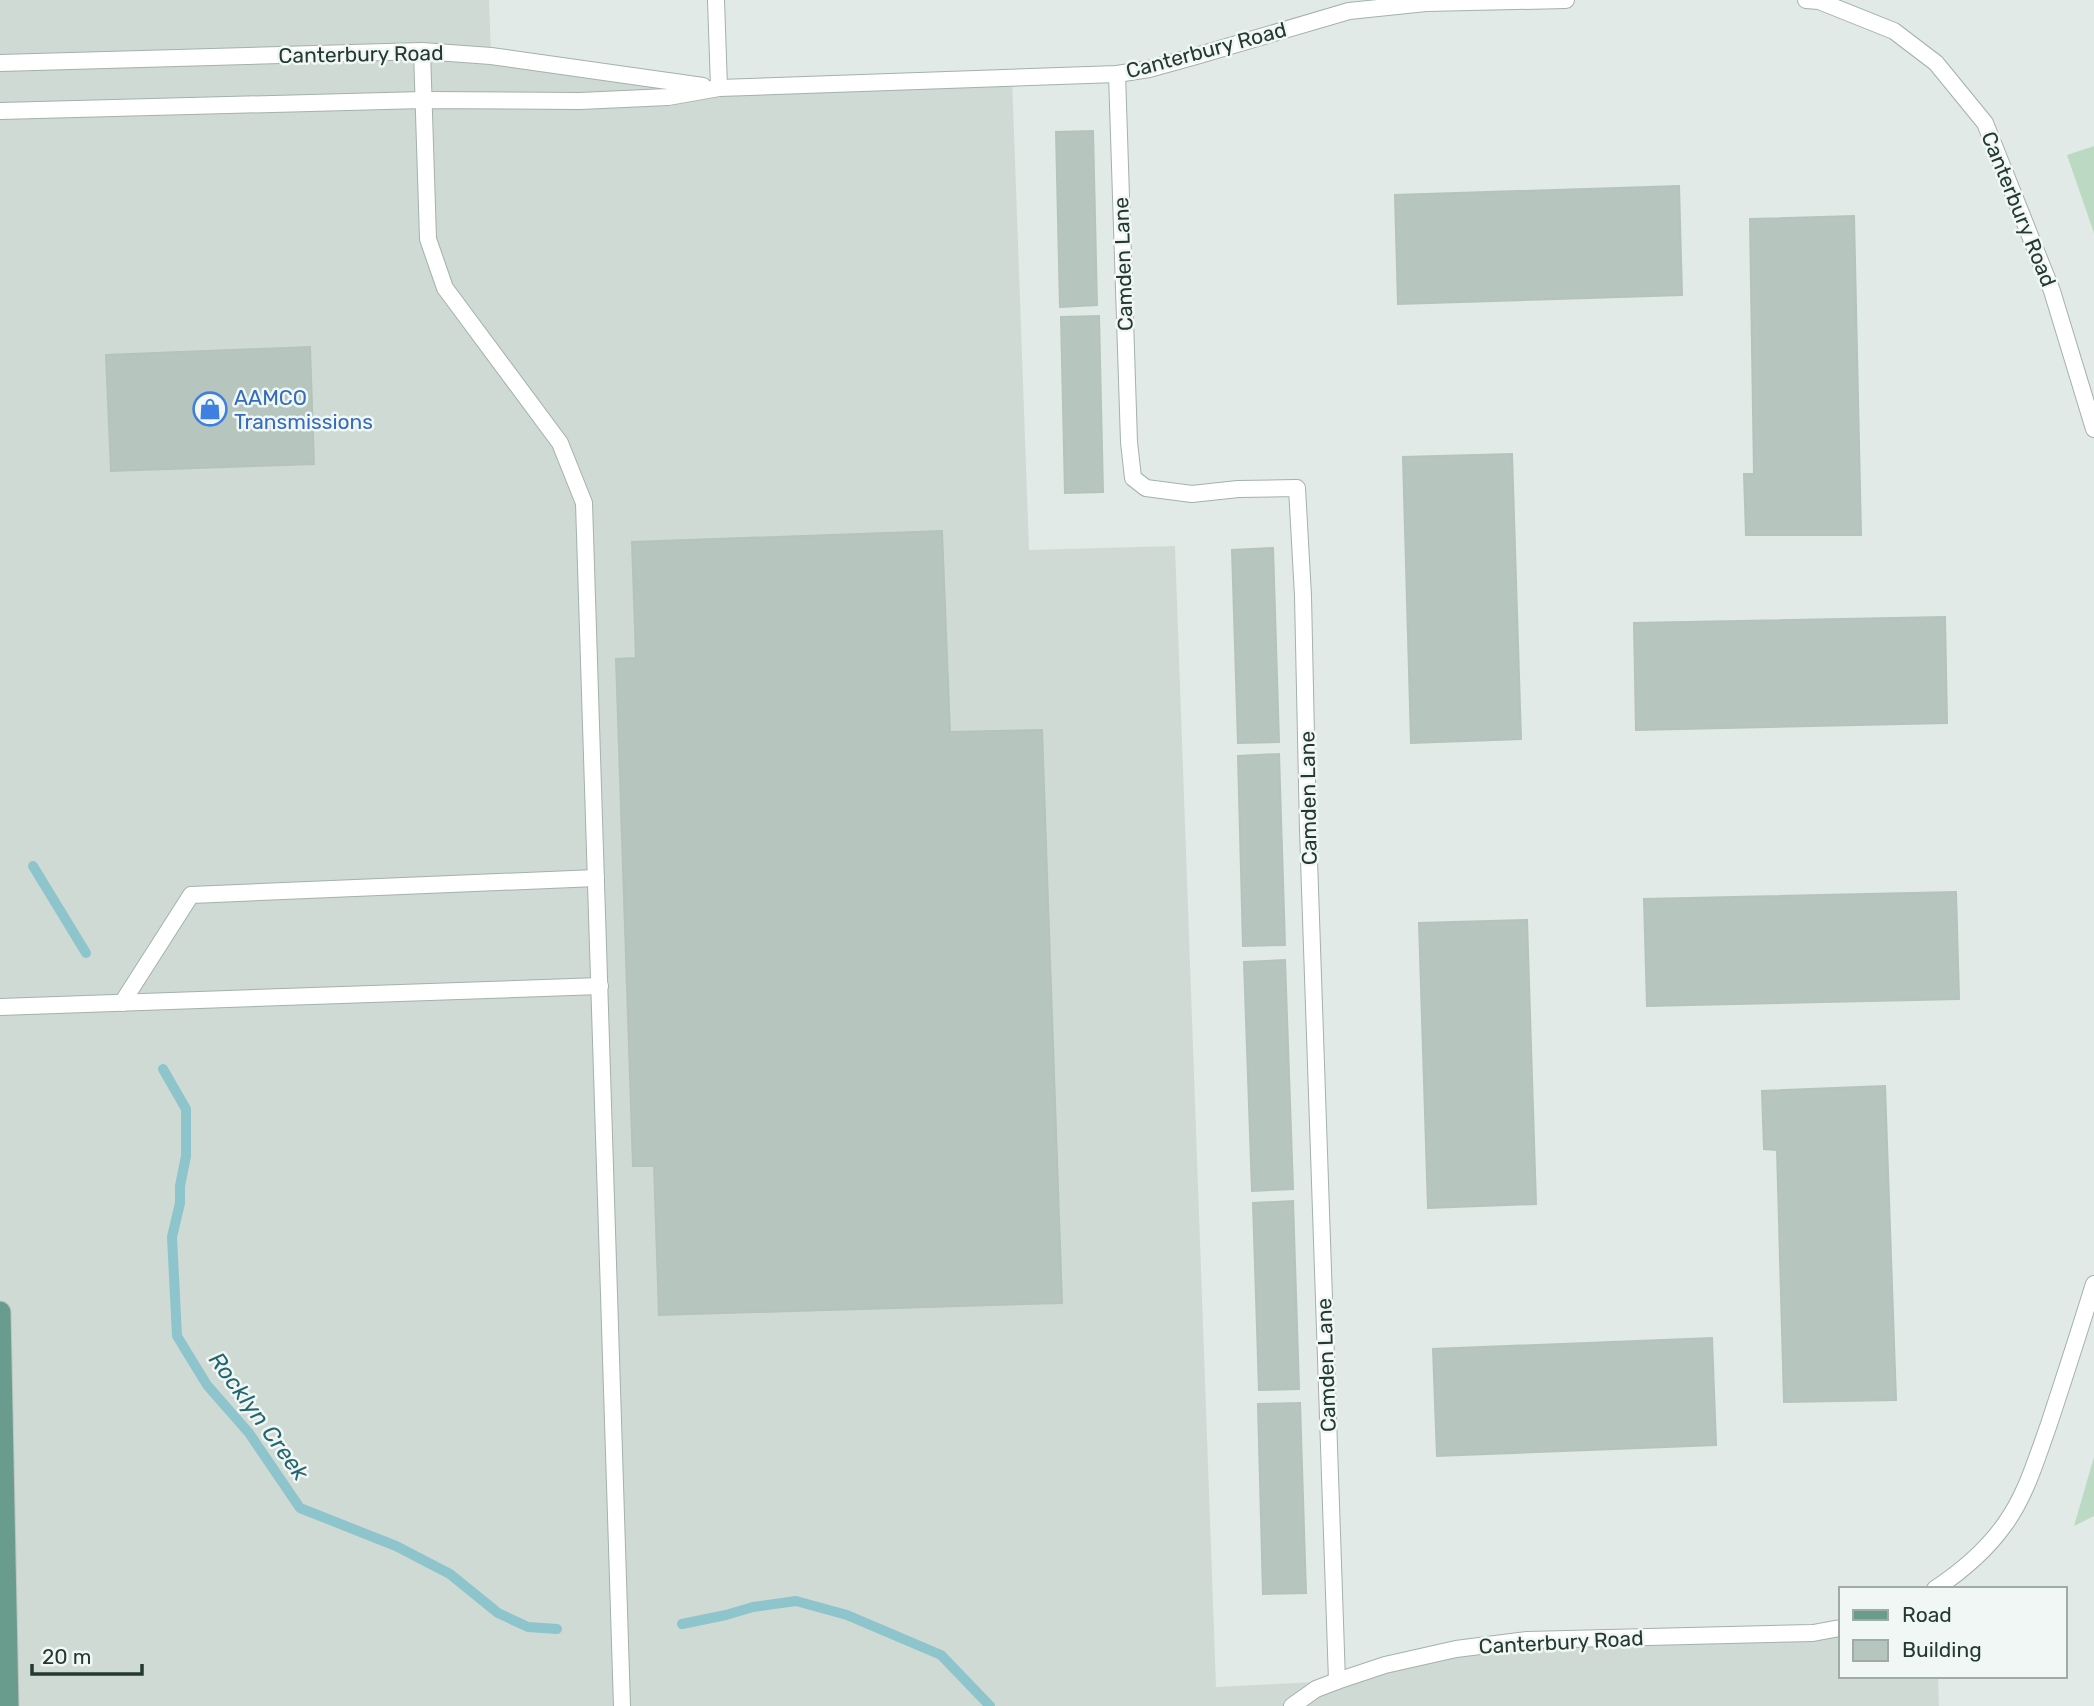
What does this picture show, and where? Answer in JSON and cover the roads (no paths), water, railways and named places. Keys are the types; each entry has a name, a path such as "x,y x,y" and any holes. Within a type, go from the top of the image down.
{"main road":[{"path":"0,1312 8,1706"}],"lane":[{"path":"716,0 719,88"},
{"name":"Canterbury Road","path":"0,111 424,100 631,100 719,88 1117,74 1149,69 1349,10 1426,2 1566,0"},
{"name":"Canterbury Road","path":"1806,0 1819,1 1894,31 1937,63 1985,123 2052,291 2094,429"},
{"path":"422,51 428,239 445,288 560,443 584,503 622,1706"},
{"name":"Canterbury Road","path":"0,63 422,51 491,56 719,88"},
{"name":"Camden Lane","path":"1117,74 1129,442 1133,478 1146,488 1192,494 1238,489 1297,488 1303,596 1308,830 1337,1681"},
{"path":"122,1003 191,895 596,878"},
{"path":"0,1007 600,986"},
{"path":"1938,1587 1960,1572 1983,1550 2006,1523 2023,1494 2094,1284"},
{"name":"Canterbury Road","path":"1292,1706 1316,1689 1337,1681 1385,1665 1456,1649 1527,1640 1813,1633 1839,1628"}],"waterway":[{"name":"Rocklyn Creek","path":"33,866 86,953"},
{"name":"Rocklyn Creek","path":"163,1069 186,1109 186,1156 172,1237 177,1336 207,1385 249,1433 300,1508 396,1546 450,1574 498,1613 528,1627 557,1629"},
{"name":"Rocklyn Creek","path":"682,1624 753,1607 796,1601 847,1615 941,1655 990,1706"}],"place":[{"name":"AAMCO Transmissions","path":"210,409"}]}
